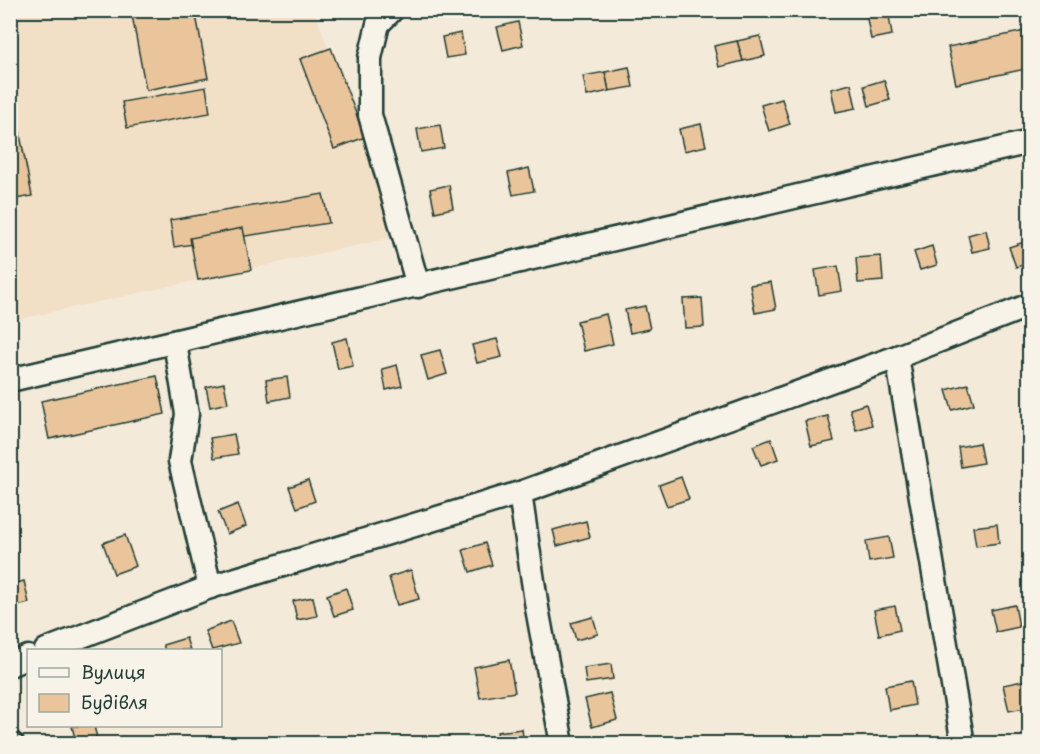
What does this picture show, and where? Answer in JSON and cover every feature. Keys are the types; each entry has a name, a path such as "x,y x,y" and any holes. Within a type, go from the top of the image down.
{"street":[{"path":"392,10 378,24 370,58 370,115 418,286"},
{"path":"10,380 1029,142"},
{"path":"51,649 210,587 520,493 897,357 1029,305"},
{"path":"175,343 187,414 180,460 210,587"},
{"path":"897,357 963,744"},
{"path":"520,493 537,608 562,744"},
{"path":"10,664 27,657"}],"shaded area":[{"path":"10,11 314,11 366,143 395,237 11,321"}],"building":[{"path":"131,10 195,10 208,78 146,90"},
{"path":"888,10 892,35 871,39 866,14"},
{"path":"1025,10 1030,10 1030,29"},
{"path":"518,22 523,45 503,50 497,27"},
{"path":"1030,30 1030,68 956,84 948,47"},
{"path":"461,33 465,55 446,58 442,37"},
{"path":"760,36 765,56 743,61 737,41"},
{"path":"737,41 743,61 719,67 714,46"},
{"path":"331,48 365,137 334,149 300,59"},
{"path":"629,67 633,87 609,91 605,72"},
{"path":"605,72 609,91 587,96 583,76"},
{"path":"884,80 890,100 869,106 864,86"},
{"path":"10,83 32,196 10,200"},
{"path":"851,84 856,108 836,112 831,89"},
{"path":"206,87 210,113 127,128 122,102"},
{"path":"782,99 790,124 769,131 761,105"},
{"path":"701,124 706,146 684,151 679,129"},
{"path":"440,125 444,148 421,152 417,129"},
{"path":"529,168 534,191 513,195 508,173"},
{"path":"449,185 453,208 435,212 430,189"},
{"path":"323,194 329,223 174,247 170,220"},
{"path":"243,228 251,270 198,280 190,238"},
{"path":"986,230 990,248 972,252 968,235"},
{"path":"1030,240 1030,263 1016,267 1009,247"},
{"path":"932,246 937,265 920,270 914,252"},
{"path":"881,256 883,281 858,283 856,258"},
{"path":"838,266 842,291 819,295 815,270"},
{"path":"771,282 776,309 755,313 750,285"},
{"path":"702,298 704,327 685,328 683,299"},
{"path":"645,306 650,329 630,333 625,310"},
{"path":"606,314 613,344 584,351 577,321"},
{"path":"347,338 353,366 338,369 332,342"},
{"path":"497,339 502,357 477,363 472,345"},
{"path":"440,350 447,374 428,380 421,355"},
{"path":"397,365 402,386 386,390 382,369"},
{"path":"157,376 165,414 49,439 41,401"},
{"path":"287,377 290,397 269,401 266,380"},
{"path":"224,383 228,403 210,407 206,387"},
{"path":"968,384 974,404 952,410 946,390"},
{"path":"866,404 872,425 856,430 850,409"},
{"path":"828,416 834,441 811,446 805,421"},
{"path":"234,434 238,454 214,458 210,438"},
{"path":"771,439 778,459 761,465 753,446"},
{"path":"979,443 983,463 961,467 958,447"},
{"path":"681,477 689,499 667,506 659,485"},
{"path":"308,480 315,501 297,508 289,487"},
{"path":"238,504 246,526 227,534 218,512"},
{"path":"586,521 590,537 557,546 553,530"},
{"path":"997,524 999,543 976,546 973,527"},
{"path":"125,535 136,566 114,574 103,543"},
{"path":"889,537 893,558 869,562 866,541"},
{"path":"485,543 492,565 470,572 463,550"},
{"path":"411,570 419,599 397,605 389,577"},
{"path":"24,581 29,603 10,608 10,585"},
{"path":"346,588 353,610 334,616 327,595"},
{"path":"313,597 317,616 297,620 293,601"},
{"path":"1015,605 1019,627 996,632 991,610"},
{"path":"895,606 900,630 879,635 874,610"},
{"path":"593,617 598,634 576,640 571,623"},
{"path":"231,621 239,643 212,649 205,631"},
{"path":"186,638 190,649 165,649 163,645"},
{"path":"509,660 515,692 480,698 474,667"},
{"path":"611,664 613,679 586,683 584,668"},
{"path":"1027,680 1030,707 1009,711 1003,685"},
{"path":"911,681 915,705 889,710 885,686"},
{"path":"610,693 617,720 592,727 585,699"},
{"path":"72,727 94,727 97,738 76,743"},
{"path":"522,729 524,744 499,744 497,732"}]}
